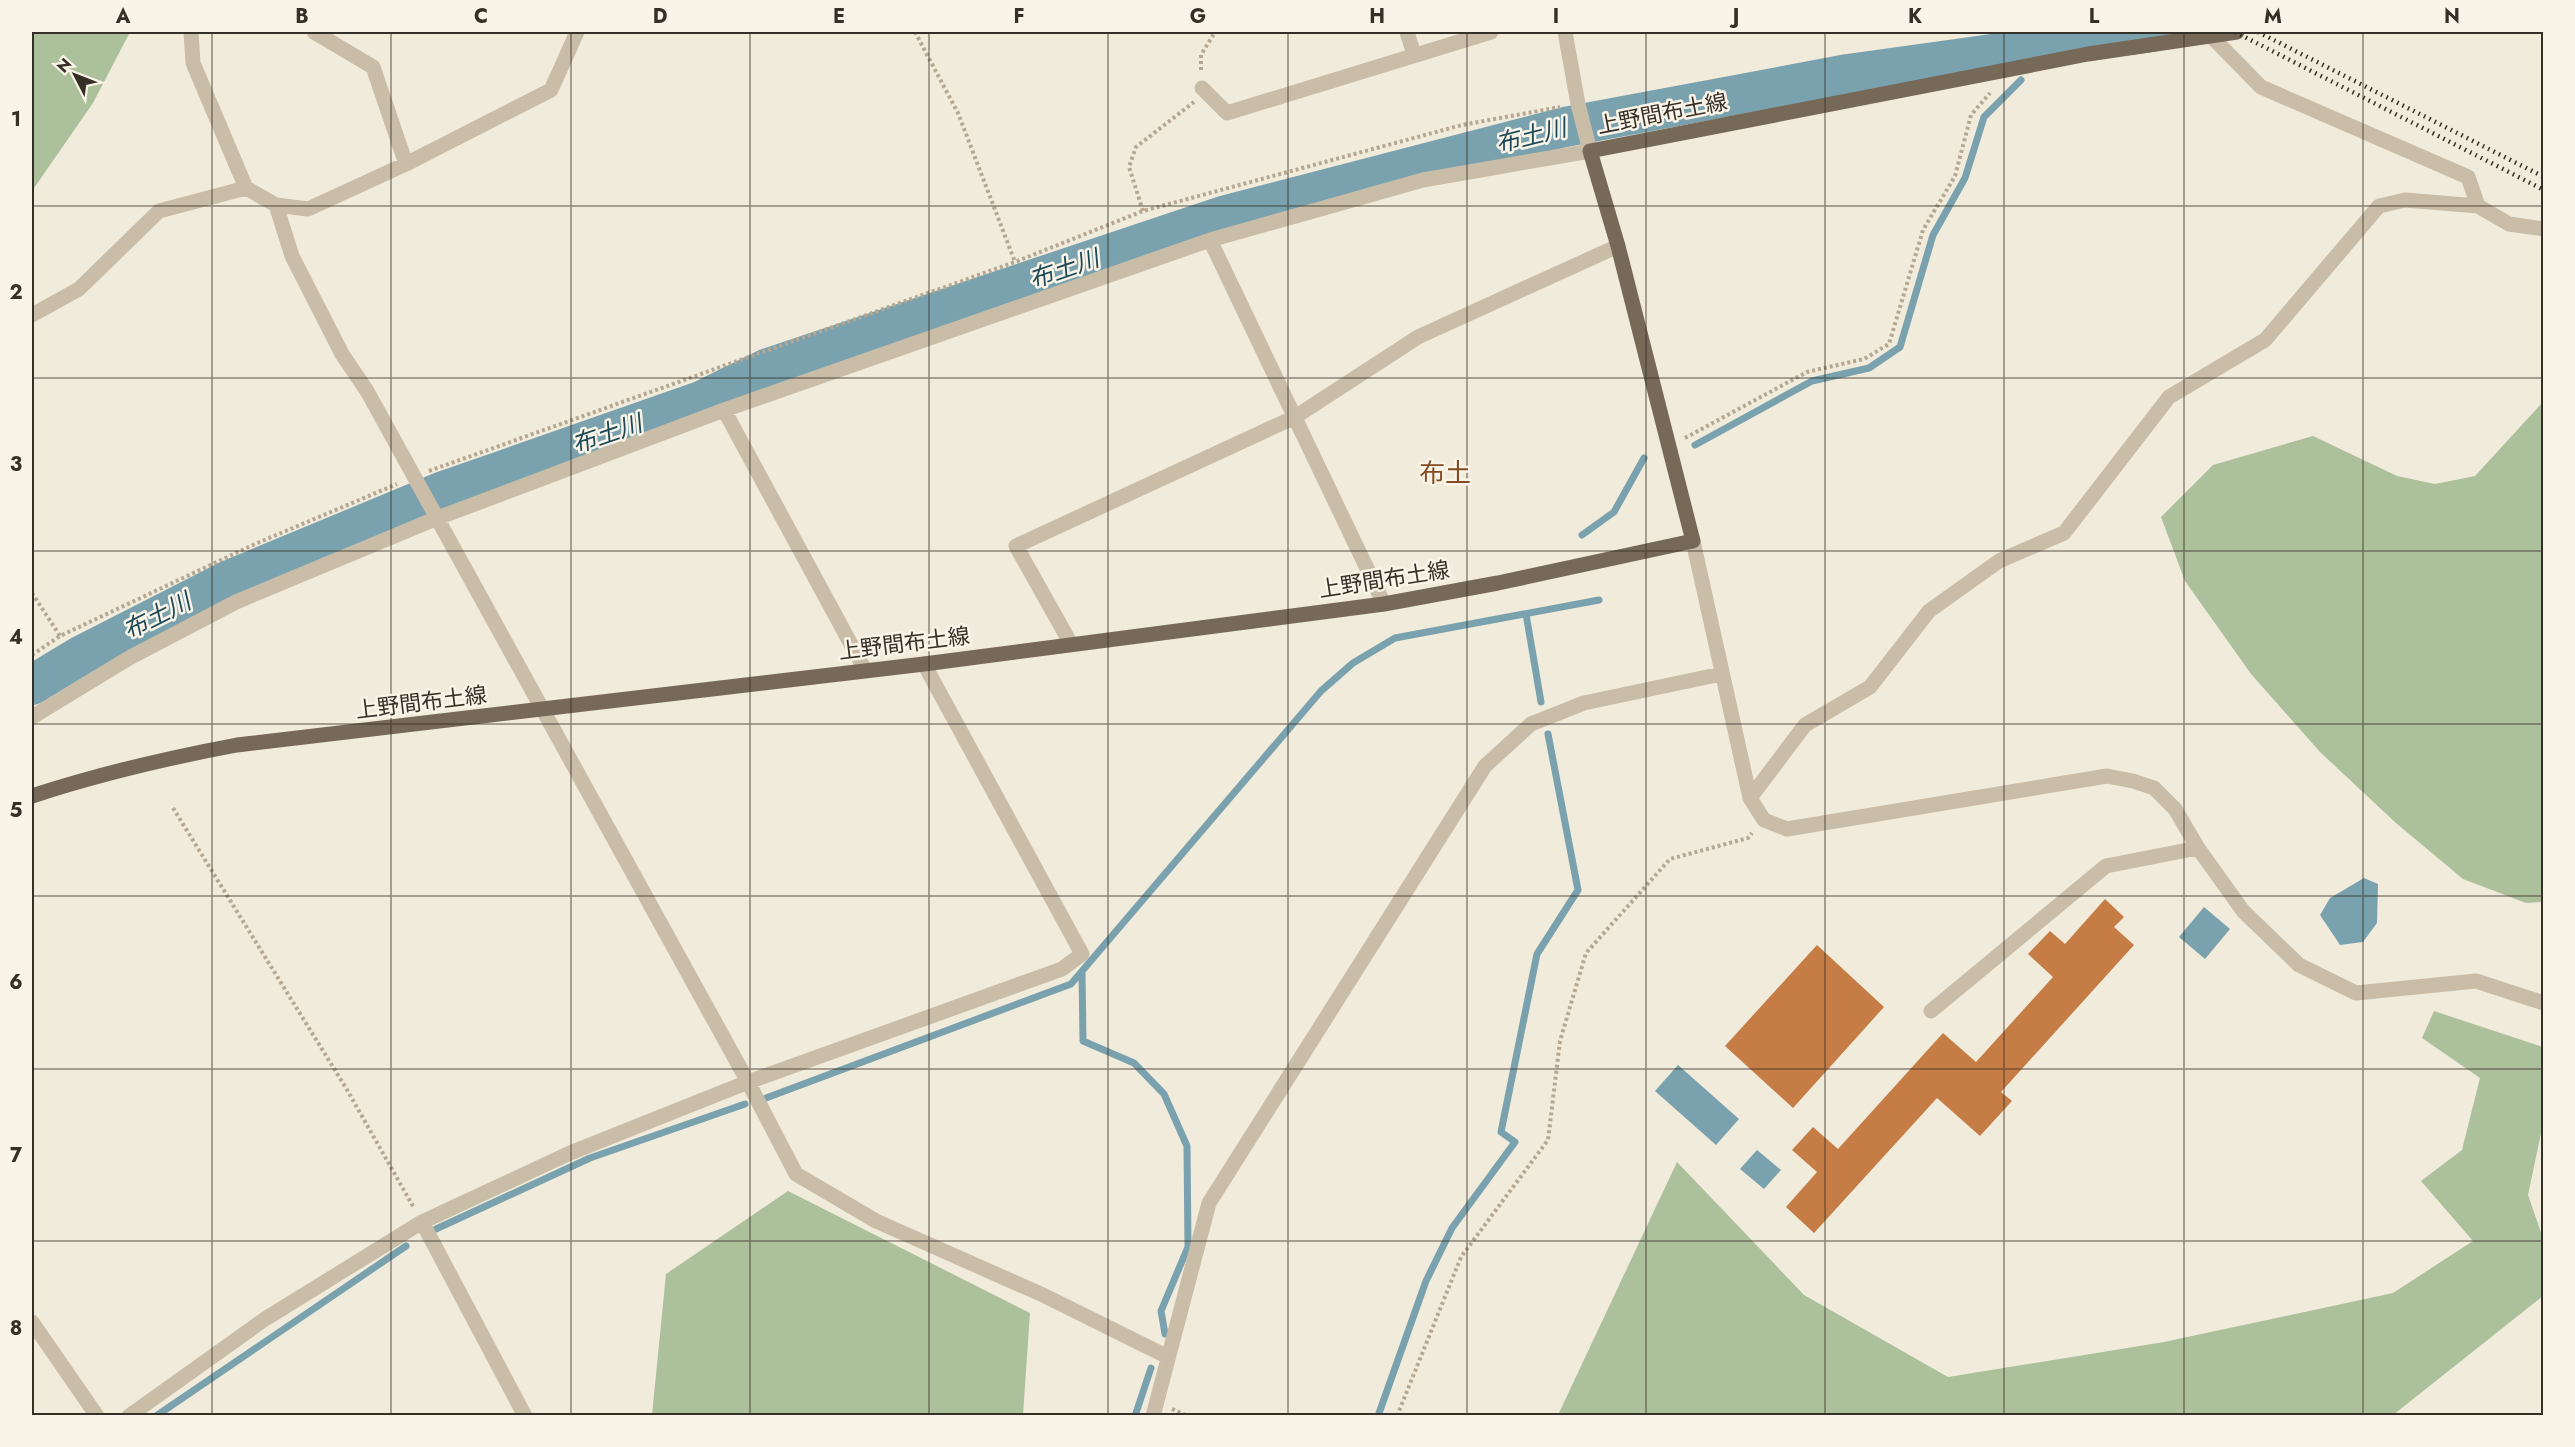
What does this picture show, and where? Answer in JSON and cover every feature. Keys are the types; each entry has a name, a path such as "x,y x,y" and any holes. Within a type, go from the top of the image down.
{"main road":[{"name":"上野間布土線","path":"32,796 81,780 159,760 237,745 924,664 1384,604 1498,583 1693,541 1618,246 1589,143 2088,54 2237,32"}],"street":[{"path":"191,32 193,63 246,188 276,205 308,209 406,164 551,90 575,32"},
{"path":"314,32 373,67 406,164"},
{"path":"1407,32 1414,55"},
{"path":"1202,88 1227,112 1491,32"},
{"path":"32,717 129,658 236,602 435,519 724,410 1210,240 1423,180 1589,143 1578,104 1565,32"},
{"path":"2211,36 2261,87 2468,177 2478,206"},
{"path":"32,315 79,289 159,211 246,188"},
{"path":"1750,798 1805,725 1870,687 1929,611 1999,561 2064,533 2169,397 2265,340 2379,206 2405,200 2478,206 2509,224 2544,229"},
{"path":"276,205 292,256 342,354 367,392 435,519 748,1082 796,1174 876,1221 1043,1295 1167,1357"},
{"path":"1210,240 1384,604"},
{"path":"1071,644 1016,546 1295,417 1418,337 1618,246"},
{"path":"724,410 865,670"},
{"path":"1693,541 1750,798 1764,820 1787,829 2107,776 2154,788 2175,809 2198,848 2243,911 2299,965 2356,993 2476,981 2544,1003"},
{"path":"129,1416 265,1319 422,1222 570,1152 748,1082 1062,969 1082,954 924,664"},
{"path":"1153,1416 1209,1203 1485,766 1531,724 1584,703 1721,674"},
{"path":"1931,1011 2106,866 2198,848"},
{"path":"422,1222 525,1416"},
{"path":"32,1322 97,1416"}],"path":[{"path":"915,32 958,113 1015,262"},
{"path":"1143,210 1129,167 1136,147 1194,102 1202,88 1201,55 1215,32"},
{"path":"1668,442 1686,438 1807,372 1864,359 1889,344 1923,230 1955,176 1971,115 2009,69"},
{"path":"32,655 60,636 255,544 413,477 1015,262 1143,210 1462,125 1578,104"},
{"path":"32,592 60,636"},
{"path":"173,808 346,1088 422,1222"},
{"path":"1397,1416 1461,1257 1548,1140 1560,1041 1586,953 1670,859 1749,838 1764,820"}],"green space":[{"path":"32,32 130,32 93,103 32,191"},
{"path":"2543,402 2544,902 2526,903 2463,879 2396,823 2320,752 2251,674 2185,581 2161,517 2213,465 2313,436 2397,476 2435,484 2475,476"},
{"path":"2434,1011 2543,1047 2543,1124 2528,1195 2543,1238 2543,1296 2393,1415 1558,1415 1677,1162 1804,1295 1948,1377 2164,1342 2393,1293 2473,1241 2421,1181 2462,1150 2480,1078 2422,1038"},
{"path":"788,1191 1030,1313 1023,1415 652,1415 666,1274"}],"water":[{"path":"2364,878 2378,884 2377,923 2363,942 2340,945 2320,915 2330,898"},
{"path":"2204,907 2230,929 2205,959 2179,937"},
{"path":"1678,1065 1739,1119 1716,1145 1655,1091"},
{"path":"1757,1150 1781,1170 1764,1189 1740,1169"}],"building":[{"path":"2105,899 2124,917 2114,927 2134,945 2001,1092 2012,1101 1980,1136 1937,1098 1814,1233 1786,1207 1817,1172 1792,1150 1813,1127 1838,1149 1943,1033 1976,1062 2053,977 2028,954 2050,931 2065,944"},
{"path":"1817,945 1884,1007 1793,1108 1725,1046"}],"waterway":[{"name":"布土川","path":"32,685 80,656 227,581 441,492 701,401 768,368 1226,215 1565,127 1848,74 2151,32"},
{"path":"1695,445 1812,381 1869,368 1900,347 1933,235 1965,178 1984,117 2021,80"},
{"path":"1582,535 1614,512 1644,458"},
{"path":"766,1098 1071,984 1321,691 1353,663 1395,638 1599,600"},
{"path":"1526,614 1541,702"},
{"path":"1378,1416 1426,1281 1452,1228 1515,1142 1501,1132 1537,954 1578,890 1548,734"},
{"path":"1082,972 1083,1041 1134,1063 1164,1094 1187,1146 1188,1247 1161,1311 1165,1334"},
{"path":"436,1229 590,1158 745,1104"},
{"path":"156,1416 406,1246"},
{"path":"1135,1416 1151,1368"}],"railway":[{"path":"2235,32 2544,190"},
{"path":"2258,32 2544,177"}],"district":[{"name":"布土","path":"1445,473"}]}
